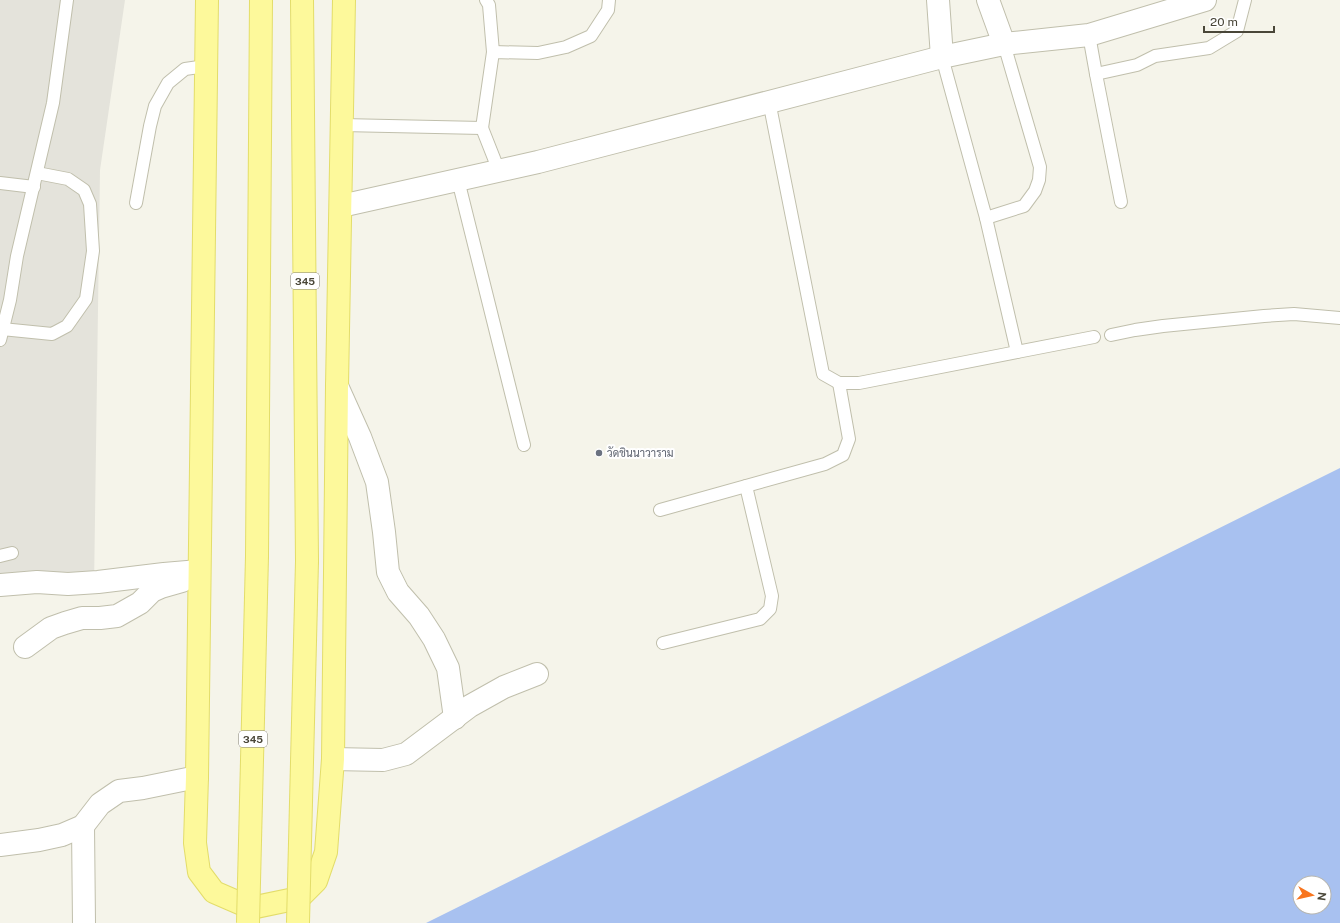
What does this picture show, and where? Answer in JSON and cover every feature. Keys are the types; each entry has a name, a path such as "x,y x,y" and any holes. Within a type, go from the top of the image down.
{"main road":[{"path":"207,0 195,843 199,872 214,892 251,908 298,898 316,881 326,852 333,759 336,386 341,206 344,0"},
{"name":"345","path":"248,923 257,556 261,0"},
{"name":"345","path":"298,923 307,561 302,0"}],"street":[{"path":"938,0 942,56"},
{"path":"988,0 1004,44"},
{"path":"341,206 499,171 942,56 1004,44 1088,35 1205,0"},
{"path":"336,386 360,437 377,482 388,572 398,592 419,616 434,639 448,668 455,718"},
{"path":"0,585 37,582 68,584 98,582 164,574 199,575"},
{"path":"25,647 51,628 82,618 117,616 140,604 152,592 161,587 199,575"},
{"path":"333,759 383,760 406,754 470,706 504,687 537,674"},
{"path":"0,845 39,840 62,835 83,826 100,804 119,791 143,788 197,777"},
{"path":"83,826 84,923"}],"lane":[{"path":"37,173 68,179 84,190 90,204 93,251 86,299 67,326 52,334 1,335 10,300 17,256 53,103 67,0"},
{"path":"486,0 489,5 493,52 482,128 499,171"},
{"path":"493,52 538,53 566,48 591,36 608,10 609,0"},
{"path":"1096,74 1137,65 1156,56 1209,48 1237,31 1245,0"},
{"path":"1088,35 1121,202"},
{"path":"986,218 1024,206 1036,191 1039,180 1040,167 1004,44"},
{"path":"942,56 986,218 1018,352"},
{"path":"136,203 155,106 168,83 185,69 206,66"},
{"path":"769,101 823,374 839,382 859,383 1094,337"},
{"path":"342,125 482,128"},
{"path":"458,180 524,445"},
{"path":"0,183 34,187"},
{"path":"1111,336 1135,330 1163,326 1264,316 1294,314 1340,318"},
{"path":"660,510 825,464 844,455 849,439 839,382"},
{"path":"663,644 760,619 770,609 772,596 746,486"},
{"path":"0,556 12,553"}],"shaded area":[{"path":"0,0 125,0 100,170 94,588 0,587"}],"water":[{"path":"1340,468 1340,923 426,923"}],"place":[{"name":"วัดชินนาวาราม","path":"599,453"}]}
